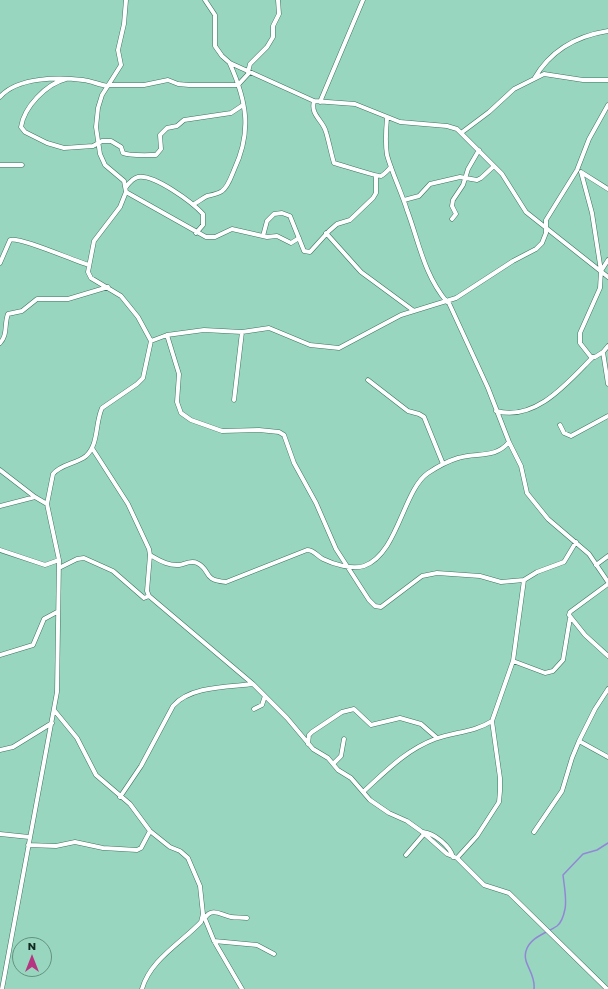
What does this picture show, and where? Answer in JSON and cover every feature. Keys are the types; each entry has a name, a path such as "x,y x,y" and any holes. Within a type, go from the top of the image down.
{"street":[{"path":"126,0 124,24 118,50 121,65 102,95 98,108 96,127 104,165 124,182 126,189 196,233 206,237 215,237 232,229 263,236 281,237 291,243 299,238"},
{"path":"205,0 215,15 215,46 222,56 230,63 314,101 355,104 387,118 406,123 447,126 457,129 502,174 526,212 608,277"},
{"path":"238,85 248,72 250,64 267,47 273,37 273,26 279,14 278,0"},
{"path":"320,102 363,0"},
{"path":"534,80 542,65 557,50 594,33 608,31"},
{"path":"194,204 206,197 222,191 227,186 240,158 246,136 243,105 230,63"},
{"path":"461,133 489,112 514,89 544,74 549,73 583,80 608,80"},
{"path":"66,79 50,86 35,101 22,122 22,129 47,143 64,148 93,146 98,142 111,141 121,147 123,153 128,155 156,155 161,149 160,135 167,128 177,126 184,120 231,113 243,105"},
{"path":"0,97 10,88 22,83 66,79 85,80 108,85 144,85 168,80 178,84 189,85 238,85"},
{"path":"314,101 312,107 326,132 334,163 357,168 376,176 381,176 391,167"},
{"path":"151,341 166,335 204,330 242,332 270,328 310,345 339,348 402,315 448,302 468,292 513,261 538,247 545,238 546,220 579,171 589,139 608,105"},
{"path":"387,118 387,153 414,227 418,248 424,258 429,277 436,290 448,302 488,388 496,412 521,466 527,493 548,519 576,542 596,565 608,583 570,612 565,652 562,660 553,672 545,673 513,661"},
{"path":"452,219 456,214 452,206 453,200 466,178 468,169 479,150"},
{"path":"0,165 22,165"},
{"path":"404,200 419,196 430,184 446,182 456,178 477,180 494,166"},
{"path":"579,171 608,189"},
{"path":"579,171 592,213 601,271 600,288 587,316 580,339 582,347 593,358"},
{"path":"263,236 267,220 274,214 282,213 290,216 304,251 307,253 310,252 326,233 337,224 350,220 372,198 376,193 376,176"},
{"path":"1,989 54,710 58,670 57,612 59,560 47,504 54,472 80,460 92,448 102,408 138,384 143,378 151,341 138,317 120,296 108,287 91,278 88,272 94,242 120,207 126,189 133,179 143,177 180,194 194,204 204,218 203,225 196,233"},
{"path":"326,233 361,272 414,311"},
{"path":"0,263 10,240 14,239 34,244 46,250 89,265"},
{"path":"601,271 608,260"},
{"path":"0,343 5,335 5,321 8,314 22,311 37,299 68,299 108,287"},
{"path":"234,400 242,332"},
{"path":"166,335 179,374 177,402 181,413 191,420 222,431 259,430 279,432 284,435 294,463 316,503 345,566 375,606 381,607 422,576 464,574 480,576 501,582 524,580 537,572 564,562 576,542"},
{"path":"496,412 512,414 537,407 570,380 593,358 603,352 608,346"},
{"path":"603,352 608,384"},
{"path":"368,380 408,411 424,417 443,464"},
{"path":"560,425 564,433 571,436 608,416"},
{"path":"150,555 160,562 172,565 192,562 197,563 214,581 232,581 307,550 314,552 321,558 345,566 354,568 363,566 379,554 398,526 419,481 443,464 458,458 499,451 509,442"},
{"path":"92,448 128,504 150,555 147,591 149,596 253,684 288,718 316,753 324,755 338,770 351,778 370,800 389,813 407,821 423,833 428,833 436,837 449,849 455,858 484,885 510,893 607,989"},
{"path":"0,470 35,497 47,504"},
{"path":"0,506 35,497"},
{"path":"0,550 45,565 59,560"},
{"path":"596,565 608,556"},
{"path":"59,568 77,559 84,558 113,571 144,598 149,596"},
{"path":"455,858 477,836 498,802 500,778 492,721 513,661 524,580"},
{"path":"0,655 33,645 44,619 57,612"},
{"path":"570,618 608,656"},
{"path":"120,797 141,766 173,706 178,700 201,691 253,684"},
{"path":"534,832 562,791 572,758 595,710 608,689"},
{"path":"254,709 262,705 265,696"},
{"path":"308,744 309,734 342,712 354,709 371,725 400,718 421,724 437,738"},
{"path":"54,710 77,738 96,775 130,804 150,831 170,848 180,851 188,858 200,886 204,916 214,941 242,989"},
{"path":"363,792 406,754 437,738 480,727 492,721"},
{"path":"0,750 13,747 52,723"},
{"path":"333,764 341,756 344,739"},
{"path":"580,741 608,757"},
{"path":"28,845 56,846 75,842 103,848 137,850 141,848 150,831"},
{"path":"406,856 423,833"},
{"path":"0,834 29,837"},
{"path":"142,989 148,975 157,963 201,922 204,916 216,912 231,917 247,918"},
{"path":"214,941 257,945 274,954"}],"waterway":[{"path":"534,989 533,978 525,956 526,951 531,942 557,926 561,921 566,905 563,875 583,854 597,850 608,843"}]}
